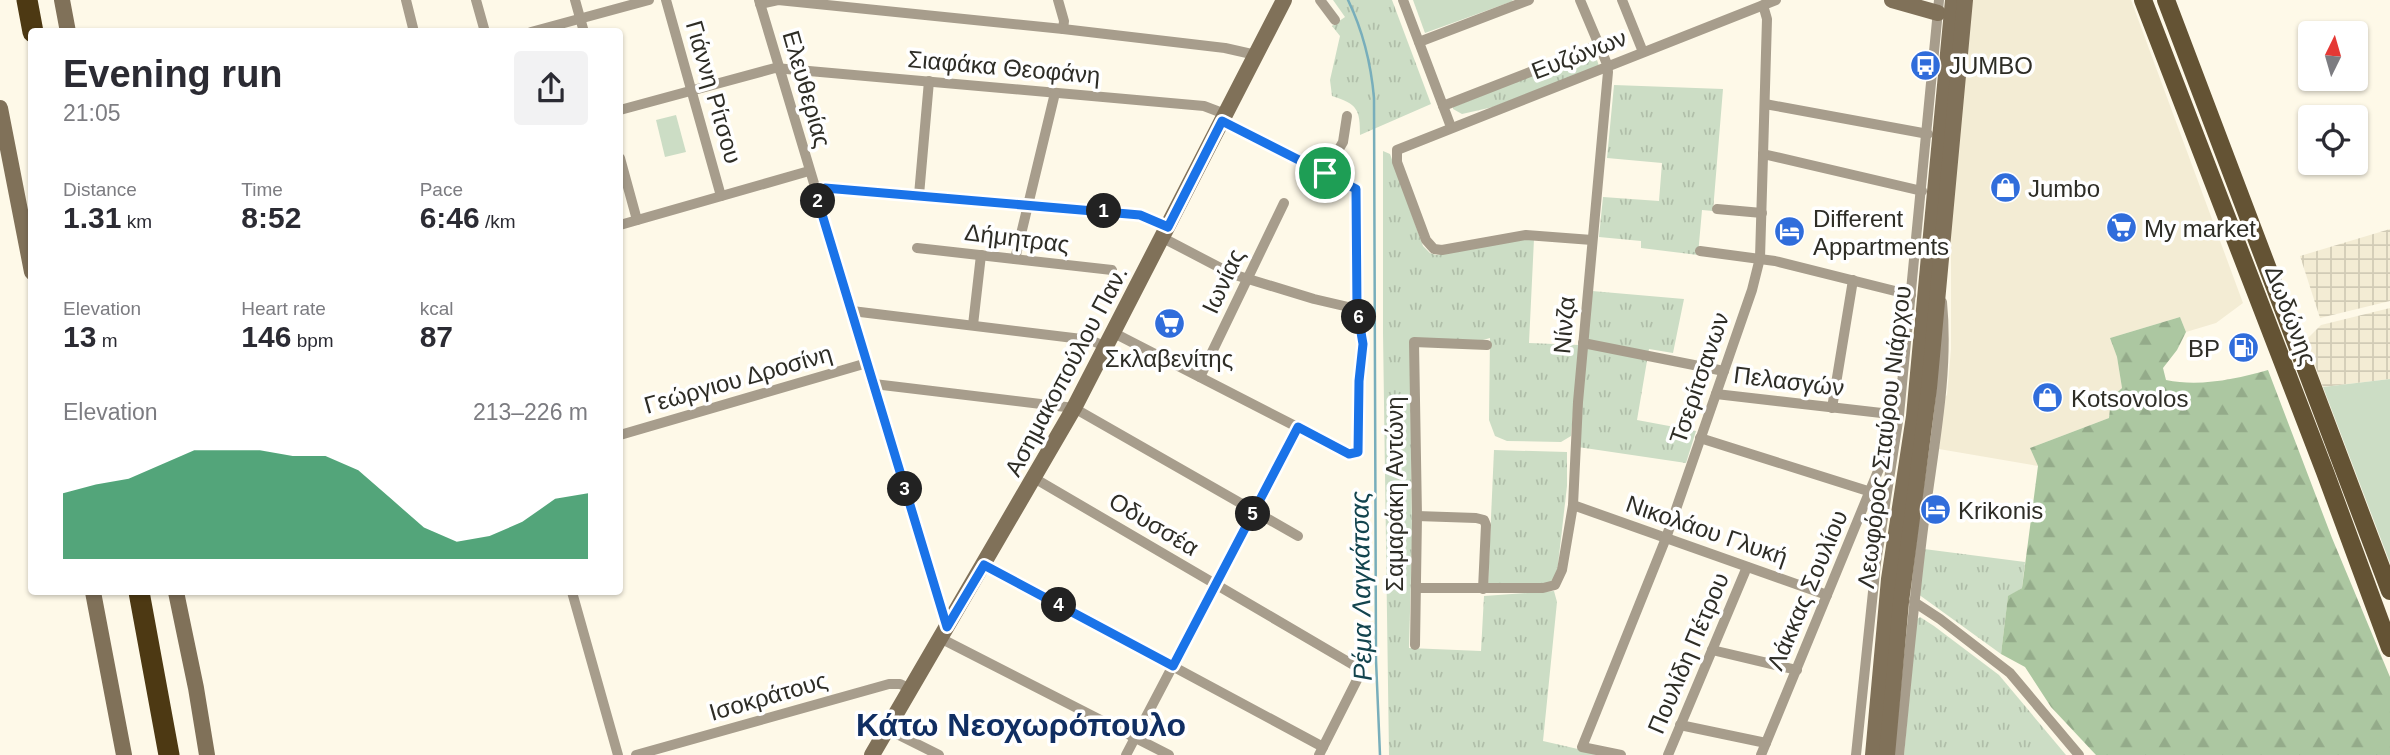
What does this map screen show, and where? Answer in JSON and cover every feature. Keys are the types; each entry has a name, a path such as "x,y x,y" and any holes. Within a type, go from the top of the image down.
{"highway":[{"path":"27,0 32,28"},
{"path":"140,595 169,755"}],"main road":[{"path":"62,0 67,28"},
{"name":"Ασημακοπούλου Παν.","path":"872,755 1074,408 1284,0"},
{"path":"1892,0 1938,7"},
{"name":"Λεωφόρος Σταύρου Νιάρχου","path":"1873,755 1889,579 1914,416 1953,0"},
{"name":"Λεωφόρος Σταύρου Νιάρχου","path":"1887,755 1901,602 1921,458 1965,0"},
{"name":"Δωδώνης","path":"2143,0 2390,648"},
{"name":"Δωδώνης","path":"2166,0 2390,591"},
{"path":"0,108 28,252"},
{"path":"94,595 124,755"},
{"path":"177,595 207,755"}],"street":[{"path":"405,0 413,28"},
{"path":"476,0 484,28"},
{"path":"575,0 583,28"},
{"path":"546,28 649,0"},
{"name":"Γιάννη Ρίτσου","path":"666,0 721,196"},
{"path":"759,2 778,0 1063,29 1225,48 1256,55"},
{"path":"1058,0 1063,29"},
{"path":"1320,0 1335,20"},
{"path":"1403,0 1451,127"},
{"path":"1580,0 1608,66"},
{"path":"1622,0 1643,52"},
{"name":"Ευζώνων","path":"1592,240 1526,235 1442,250 1434,249 1426,240 1397,162 1396,152 1398,148 1776,0"},
{"path":"1419,42 1526,1"},
{"name":"Ελευθερίας","path":"759,2 874,384 944,633"},
{"name":"Τσερίτσανων","path":"1621,755 1583,747 1667,538 1752,290 1760,258 1767,19 1763,5"},
{"path":"1856,755 1876,563 1899,415 1928,134 1938,7"},
{"path":"1443,106 1599,45"},
{"name":"Νίνζα","path":"1483,589 1543,588 1555,585 1562,570 1573,505 1583,343 1608,66"},
{"name":"Σιαφάκα Θεοφάνη","path":"623,109 762,70 778,68 1204,106 1356,189 1357,309"},
{"path":"919,195 929,81"},
{"path":"1016,259 1055,93"},
{"path":"1765,104 1928,134"},
{"path":"1325,173 1343,142 1347,117"},
{"path":"1763,154 1922,191"},
{"path":"623,169 637,220"},
{"path":"623,224 809,171"},
{"path":"815,191 825,188 1140,215 1222,270 1357,309 1363,344 1359,381 1358,452 1349,454 1200,377 1111,340 1090,341 852,311"},
{"name":"Ιωνίας","path":"1200,377 1284,203"},
{"path":"1717,209 1762,213"},
{"name":"Δήμητρας","path":"916,248 1112,270"},
{"path":"1700,251 1760,258 1911,295"},
{"path":"973,326 981,255"},
{"path":"1899,755 1914,602 1941,389 1945,323 1938,279"},
{"path":"1832,408 1853,280"},
{"name":"Σαμαράκη Αντώνη","path":"1415,645 1417,516 1414,342 1487,345"},
{"path":"1583,343 1724,370"},
{"name":"Γεώργιου Δροσίνη","path":"623,434 867,363"},
{"path":"874,384 1074,408 1298,536"},
{"name":"Πελασγών","path":"1716,394 1899,415"},
{"path":"1126,755 1298,427"},
{"path":"1700,438 1871,492"},
{"name":"Λάκκας Σουλίου","path":"1761,755 1883,459 1894,441"},
{"name":"Οδυσσέα","path":"1034,478 1362,670 1321,751"},
{"name":"Νικολάου Γλυκή","path":"1573,505 1827,595"},
{"path":"1416,588 1483,589 1486,525 1484,520 1476,518 1417,516"},
{"path":"984,565 1173,666 1321,751"},
{"name":"Πουλίδη Πέτρου","path":"1668,755 1747,567"},
{"path":"573,595 618,755"},
{"path":"1914,602 1950,626 2010,673 2079,755"},
{"path":"944,633 1170,755"},
{"path":"1712,650 1797,670"},
{"name":"Ισοκράτους","path":"636,755 889,684 900,684 911,689"},
{"path":"1680,725 1766,743"},
{"path":"887,729 939,755"}],"shaded area":[{"path":"1970,0 2131,0 2243,303 2216,323 2186,332 2180,317 2110,338 2117,357 2122,388 2111,398 2109,418 2030,448 2038,466 1939,449 1951,349 1951,226"},
{"path":"2390,229 2390,301 2320,318 2300,256"},
{"path":"2390,308 2390,379 2323,387 2306,340 2321,325"}],"green space":[{"path":"1333,0 1392,0 1431,104 1360,135 1356,109 1332,96 1330,80 1340,36 1332,26 1345,17"},
{"path":"1413,0 1512,0 1513,1 1425,33"},
{"path":"1594,51 1599,66 1493,107 1462,114 1453,109 1453,107"},
{"path":"1614,85 1723,89 1713,211 1702,210 1698,255 1641,248 1641,241 1599,237 1603,197 1659,201 1662,163 1607,158"},
{"path":"676,115 686,152 665,157 656,120"},
{"path":"1383,151 1390,154 1423,246 1430,253 1436,255 1534,239 1529,343 1579,345 1571,436 1561,442 1507,441 1495,436 1489,420 1490,338 1410,339 1412,539 1409,648 1481,651 1484,596 1554,591 1557,602 1543,741 1604,755 1389,755"},
{"path":"1592,291 1684,299 1673,353 1649,349 1637,420 1696,431 1686,463 1578,447"},
{"path":"2180,317 2186,332 2177,350 2163,368 2166,380 2205,382 2268,370 2332,538 2390,677 2390,755 2096,755 2051,707 2025,667 2001,654 2008,596 2022,588 2038,466 2030,448 2109,418 2111,398 2122,388 2117,357 2110,338"},
{"path":"2390,379 2390,563 2323,387"},
{"path":"1494,450 1567,452 1567,486 1557,573 1549,583 1488,585"},
{"path":"1924,549 2025,562 2022,588 2008,597 2001,654 1918,594"},
{"path":"1920,617 1999,675 2066,755 1904,755 1916,620"}],"waterway":[{"name":"Ρέμα Λαγκάτσας","path":"1348,0 1366,48 1374,98 1376,660 1380,755"}],"place":[{"name":"JUMBO","path":"1926,65"},
{"name":"Jumbo","path":"2005,188"},
{"name":"My market","path":"2121,228"},
{"name":"Different Appartments","path":"1790,232"},
{"name":"Σκλαβενίτης","path":"1169,324"},
{"name":"BP","path":"2243,348"},
{"name":"Kotsovolos","path":"2048,398"},
{"name":"Krikonis","path":"1935,510"}],"district":[{"name":"Κάτω Νεοχωρόπουλο","path":"1021,725"}],"route":[{"path":"1222,121 1325,173 1356,189 1357,309 1363,344 1359,381 1358,452 1349,454 1298,427 1173,666 984,565 947,627 815,191 825,188 1140,215 1168,227 1222,121"}]}
